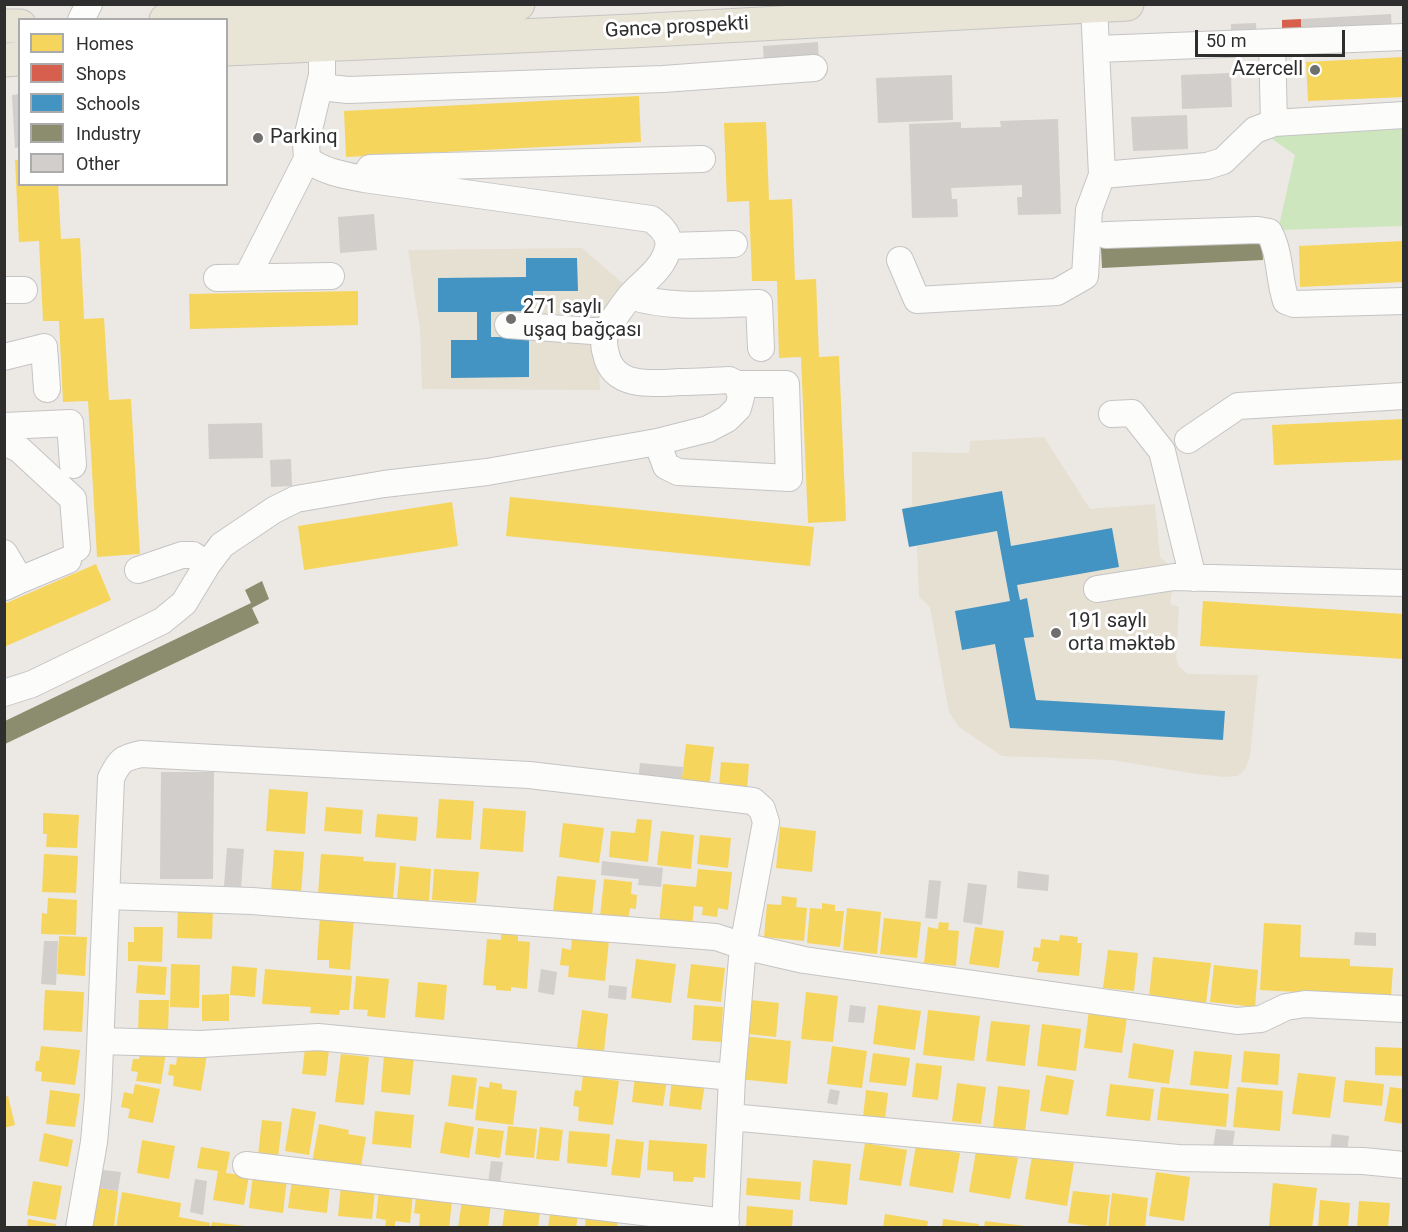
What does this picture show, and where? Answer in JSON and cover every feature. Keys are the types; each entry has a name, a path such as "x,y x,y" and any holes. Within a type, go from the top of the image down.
{"main road":[{"name":"Gəncə prospekti","path":"214,18 518,4"},
{"name":"Gəncə prospekti","path":"228,48 333,13 632,18 904,15 1127,4"}],"street":[{"path":"82,18 89,4"},
{"path":"900,260 917,300 1057,292 1084,276 1089,210 1102,175 1094,6"},
{"path":"247,277 307,159 306,142 320,87 333,13"},
{"path":"1097,49 1404,37"},
{"path":"1272,43 1274,123"},
{"path":"320,87 348,90 663,79 814,68"},
{"path":"1102,175 1206,166 1223,161 1255,130 1274,123 1404,115"},
{"path":"307,159 330,172 364,179 651,219 662,227 668,237 669,246 665,259 630,296 606,332 604,348 608,364 616,373 630,381 648,384 729,380 737,384 786,384 789,478 678,472 666,466 657,442"},
{"path":"364,179 370,168 702,159"},
{"path":"1106,236 1258,230 1269,232 1276,245 1282,290 1286,301 1294,304 1404,301"},
{"path":"669,246 734,244"},
{"path":"217,278 331,276"},
{"path":"630,296 649,302 677,305 759,303 761,348"},
{"path":"508,325 606,332"},
{"path":"4,357 44,347 47,389"},
{"path":"4,693 42,679 162,621 184,603 222,545 240,531 296,499 384,484 487,472 657,442 708,429 727,419 738,408 741,397 737,384"},
{"path":"1188,440 1238,406 1404,396"},
{"path":"1112,414 1132,413 1162,451 1193,578"},
{"path":"4,426 70,423 73,465"},
{"path":"4,442 19,449 73,499 73,554 12,584 4,553"},
{"path":"138,570 182,555 193,555 207,565"},
{"path":"1097,589 1174,577 1404,583"},
{"path":"79,1227 94,1142 101,1041 111,778 118,764 125,757 141,754 529,776 753,801 762,809 766,822 743,946 732,1077 725,1225 246,1165"},
{"path":"107,896 252,901 716,937 743,946 804,960 1237,1021 1261,1019 1286,1007 1305,1004 1404,1009"},
{"path":"101,1041 201,1044 318,1037 732,1077"},
{"path":"730,1117 1178,1158 1362,1161 1404,1165"}],"shaded area":[{"name":"271 saylı uşaq bağçası","path":"582,248 626,286 597,332 600,390 422,389 420,330 408,250"},
{"name":"191 saylı orta məktəb","path":"1044,437 1090,509 1155,504 1160,557 1175,571 1170,604 1179,607 1176,658 1179,667 1188,674 1258,675 1250,756 1246,768 1238,776 1196,774 1112,760 1002,756 959,727 949,712 930,607 919,597 917,546 909,547 902,509 912,506 912,452 969,453 970,441"}],"green space":[{"path":"1403,126 1403,226 1278,230 1295,155 1272,139 1283,131"}],"building: Homes":[{"path":"1404,57 1404,97 1308,101 1306,62"},
{"path":"639,96 641,142 346,157 344,111"},
{"path":"766,122 769,200 792,199 795,280 816,279 819,357 839,356 846,521 808,523 801,357 779,358 777,281 752,281 749,201 727,202 724,123"},
{"path":"15,160 18,160 18,186 58,186 61,239 80,238 84,319 104,318 109,400 131,399 140,554 97,557 88,401 63,402 59,321 43,321 39,241 19,242"},
{"path":"1404,241 1404,282 1300,287 1299,246"},
{"path":"358,291 358,325 190,329 189,294"},
{"path":"1404,419 1404,460 1274,465 1272,425"},
{"path":"510,497 814,527 810,566 506,536"},
{"path":"452,502 458,546 304,570 298,526"},
{"path":"96,564 111,600 4,647 4,604"},
{"path":"1203,601 1404,614 1404,659 1200,646"},
{"path":"686,744 714,747 709,788 681,785"},
{"path":"721,762 749,764 747,790 719,787"},
{"path":"269,789 308,792 305,834 266,831"},
{"path":"439,799 474,801 471,840 436,838"},
{"path":"326,807 363,810 361,834 324,831"},
{"path":"483,808 526,811 523,852 480,849"},
{"path":"43,813 79,815 77,848 46,847 47,834 43,834"},
{"path":"377,814 418,817 416,841 375,837"},
{"path":"637,819 652,820 648,862 609,857 611,831 635,833"},
{"path":"563,823 604,828 599,863 559,857"},
{"path":"780,827 816,831 812,872 776,868"},
{"path":"661,831 694,835 691,869 657,865"},
{"path":"700,835 731,838 728,868 697,864"},
{"path":"274,850 304,852 301,894 271,892"},
{"path":"44,854 78,856 76,893 42,892"},
{"path":"321,854 364,857 363,861 396,863 393,899 318,894"},
{"path":"400,866 431,869 429,901 397,899"},
{"path":"434,869 479,872 476,903 432,900"},
{"path":"698,869 732,872 728,910 718,908 717,917 702,915 703,907 694,906 692,928 659,924 663,884 696,887"},
{"path":"557,876 596,880 592,916 553,911"},
{"path":"604,879 632,882 631,894 637,895 636,909 630,908 628,920 600,917"},
{"path":"782,896 797,898 796,907 807,908 804,941 764,937 767,904 781,905"},
{"path":"48,898 77,900 76,935 41,934 42,913 47,914"},
{"path":"822,903 835,905 835,911 844,911 840,947 807,943 810,908 822,909"},
{"path":"178,907 213,908 212,939 177,938"},
{"path":"847,908 881,912 877,954 843,950"},
{"path":"320,915 354,918 350,970 329,968 329,960 317,960"},
{"path":"884,918 921,922 917,958 880,954"},
{"path":"939,922 949,923 948,930 959,931 956,966 924,963 928,927 938,929"},
{"path":"1264,923 1301,925 1300,957 1350,959 1350,966 1393,968 1391,997 1260,990"},
{"path":"134,927 163,927 162,962 128,961 128,942 134,942"},
{"path":"975,927 1004,931 999,968 969,964"},
{"path":"501,933 518,935 518,941 530,942 527,989 511,987 511,991 496,990 496,986 483,985 487,939 501,940"},
{"path":"1060,935 1078,937 1077,943 1082,943 1079,976 1037,972 1039,962 1032,961 1034,947 1040,948 1041,939 1059,941"},
{"path":"59,936 87,937 85,976 57,974"},
{"path":"572,936 609,940 605,981 568,977 569,966 560,965 562,948 571,950"},
{"path":"1108,950 1138,953 1134,991 1103,988"},
{"path":"1153,957 1211,963 1206,1003 1149,997"},
{"path":"636,959 676,964 671,1003 631,998"},
{"path":"171,964 200,965 199,1008 170,1007"},
{"path":"691,964 725,968 721,1002 687,998"},
{"path":"138,965 167,967 165,995 136,993"},
{"path":"1214,965 1258,970 1255,1007 1210,1002"},
{"path":"232,966 257,968 255,997 230,995"},
{"path":"265,969 352,976 349,1010 340,1010 339,1015 310,1013 311,1007 262,1004"},
{"path":"356,976 389,979 385,1018 367,1016 368,1010 353,1009"},
{"path":"418,982 447,985 444,1020 415,1017"},
{"path":"45,990 84,992 82,1032 43,1030"},
{"path":"806,992 838,996 833,1042 801,1039"},
{"path":"229,994 229,1021 202,1021 202,995"},
{"path":"742,999 779,1003 776,1037 739,1033"},
{"path":"139,1000 169,1000 168,1033 138,1032"},
{"path":"694,1005 723,1007 721,1042 692,1040"},
{"path":"878,1005 921,1011 915,1050 873,1044"},
{"path":"582,1010 608,1014 604,1051 577,1048"},
{"path":"928,1010 980,1016 974,1061 923,1055"},
{"path":"1089,1011 1127,1017 1122,1053 1084,1048"},
{"path":"991,1021 1030,1025 1025,1066 986,1061"},
{"path":"1042,1024 1081,1029 1076,1071 1037,1066"},
{"path":"743,1036 791,1041 787,1084 739,1079"},
{"path":"1133,1043 1174,1050 1169,1084 1128,1078"},
{"path":"41,1046 80,1050 75,1085 41,1081 42,1072 35,1071"},
{"path":"832,1046 867,1051 862,1088 827,1084"},
{"path":"1375,1047 1404,1048 1404,1076 1375,1075"},
{"path":"305,1048 329,1050 326,1076 302,1074"},
{"path":"141,1049 166,1052 161,1084 136,1081 138,1072 131,1071 133,1059 139,1059"},
{"path":"178,1049 207,1054 201,1091 173,1086 174,1076 168,1075 170,1064 176,1065"},
{"path":"1194,1051 1232,1055 1228,1089 1190,1085"},
{"path":"1244,1051 1280,1054 1278,1085 1241,1082"},
{"path":"873,1053 910,1058 906,1086 869,1082"},
{"path":"341,1054 369,1057 364,1105 335,1102"},
{"path":"384,1055 414,1057 410,1095 381,1092"},
{"path":"916,1063 942,1066 938,1100 912,1097"},
{"path":"1298,1073 1336,1077 1330,1118 1292,1114"},
{"path":"452,1075 477,1078 473,1109 448,1106"},
{"path":"1046,1075 1074,1080 1068,1115 1040,1111"},
{"path":"583,1076 619,1081 613,1125 578,1121 579,1107 573,1106 575,1090 581,1091"},
{"path":"635,1076 667,1080 663,1106 632,1102"},
{"path":"672,1079 705,1083 701,1110 669,1106"},
{"path":"1345,1080 1384,1084 1382,1106 1343,1102"},
{"path":"490,1082 502,1084 502,1089 517,1091 513,1125 475,1120 479,1086 489,1088"},
{"path":"957,1083 986,1087 981,1124 952,1121"},
{"path":"135,1084 160,1089 153,1123 128,1118 130,1109 121,1107 124,1092 133,1094"},
{"path":"1110,1084 1154,1089 1150,1121 1106,1116"},
{"path":"998,1086 1030,1090 1025,1132 993,1127"},
{"path":"1161,1087 1229,1094 1226,1127 1157,1120"},
{"path":"1237,1087 1283,1091 1280,1131 1233,1127"},
{"path":"1390,1087 1404,1089 1404,1124 1384,1121"},
{"path":"50,1090 80,1094 75,1127 46,1124"},
{"path":"866,1090 888,1093 885,1119 863,1117"},
{"path":"8,1096 15,1125 4,1128 4,1097"},
{"path":"292,1108 316,1112 309,1155 285,1151"},
{"path":"375,1111 414,1115 411,1148 372,1144"},
{"path":"262,1120 282,1122 278,1158 258,1155"},
{"path":"445,1122 474,1127 469,1158 440,1153"},
{"path":"319,1124 349,1130 348,1134 366,1137 360,1172 312,1163"},
{"path":"508,1126 537,1129 534,1158 505,1155"},
{"path":"540,1127 563,1130 559,1161 536,1159"},
{"path":"478,1128 504,1131 500,1158 475,1154"},
{"path":"569,1131 610,1134 607,1167 567,1163"},
{"path":"44,1133 73,1140 68,1167 39,1161"},
{"path":"616,1139 644,1142 640,1178 611,1175"},
{"path":"142,1140 175,1146 169,1179 137,1173"},
{"path":"649,1140 707,1144 705,1178 694,1177 693,1182 673,1181 673,1172 647,1170"},
{"path":"865,1143 907,1150 901,1186 859,1180"},
{"path":"916,1145 960,1153 953,1193 909,1186"},
{"path":"201,1147 230,1152 226,1173 249,1176 244,1205 213,1200 218,1171 197,1168"},
{"path":"976,1151 1018,1158 1010,1199 969,1192"},
{"path":"1032,1156 1074,1163 1067,1206 1025,1199"},
{"path":"813,1160 851,1164 847,1205 809,1201"},
{"path":"1156,1172 1190,1177 1184,1221 1149,1216"},
{"path":"253,1175 287,1179 283,1213 249,1208"},
{"path":"747,1178 801,1182 800,1200 746,1195"},
{"path":"292,1180 330,1185 327,1213 288,1208"},
{"path":"33,1181 62,1186 56,1220 27,1215"},
{"path":"1273,1183 1317,1188 1312,1228 1269,1226"},
{"path":"341,1186 375,1190 372,1219 338,1216"},
{"path":"92,1187 118,1191 114,1228 87,1225"},
{"path":"379,1190 413,1195 410,1223 395,1221 395,1228 385,1227 386,1220 376,1218"},
{"path":"1073,1191 1110,1195 1106,1228 1068,1223"},
{"path":"122,1192 181,1203 179,1217 210,1223 209,1228 116,1227"},
{"path":"1112,1193 1148,1198 1145,1228 1108,1228"},
{"path":"416,1196 452,1201 449,1228 419,1228 420,1214 414,1213"},
{"path":"462,1200 491,1204 488,1228 458,1228"},
{"path":"1320,1200 1350,1203 1348,1228 1318,1228"},
{"path":"1359,1201 1390,1203 1388,1228 1357,1228"},
{"path":"747,1206 793,1210 792,1228 746,1228"},
{"path":"505,1207 540,1212 538,1228 502,1228"},
{"path":"550,1212 578,1215 576,1228 548,1228"},
{"path":"885,1214 928,1221 927,1228 883,1228"},
{"path":"586,1215 618,1220 617,1228 585,1228"},
{"path":"28,1219 56,1224 56,1228 27,1228"},
{"path":"943,1219 979,1224 978,1228 942,1228"},
{"path":"985,1221 1025,1226 1025,1228 984,1228"},
{"path":"212,1222 245,1226 245,1228 211,1228"}],"building: Shops":[{"path":"1301,19 1302,36 1282,37 1282,20"}],"building: Schools":[{"path":"526,258 577,258 578,291 533,291 533,311 491,312 491,337 529,337 529,377 451,378 451,340 477,340 477,312 438,312 438,278 526,277"},
{"path":"1002,491 1011,546 1112,528 1119,567 1017,585 1020,600 1027,598 1034,637 1024,638 1036,700 1225,711 1223,740 1010,728 995,644 962,650 955,611 1010,601 997,531 909,547 902,509"}],"building: Industry":[{"path":"1262,241 1263,260 1102,268 1101,248"},
{"path":"262,581 269,599 252,608 259,623 5,744 5,721 251,603 245,590"}],"building: Other":[{"path":"1391,14 1392,31 1302,36 1301,19"},
{"path":"1256,23 1257,38 1231,39 1231,24"},
{"path":"818,42 819,62 764,65 763,46"},
{"path":"1231,73 1232,107 1182,109 1181,75"},
{"path":"952,75 953,120 878,123 876,78"},
{"path":"18,94 18,147 15,148 12,95"},
{"path":"1187,115 1188,149 1133,151 1131,117"},
{"path":"1058,119 1061,214 1018,215 1017,197 1022,197 1022,185 951,188 952,199 957,199 958,217 912,218 909,124 961,122 961,128 1001,127 1000,121"},
{"path":"374,214 377,250 340,253 338,217"},
{"path":"262,423 263,458 209,459 208,424"},
{"path":"291,459 292,486 271,487 270,460"},
{"path":"640,763 683,767 681,785 638,781"},
{"path":"161,772 214,772 213,879 160,879"},
{"path":"227,848 244,849 241,887 224,886"},
{"path":"602,861 663,868 661,887 638,885 639,879 601,875"},
{"path":"1018,871 1049,875 1048,891 1017,888"},
{"path":"929,880 941,881 937,919 925,918"},
{"path":"968,883 987,885 982,925 963,922"},
{"path":"1355,932 1376,933 1376,946 1354,945"},
{"path":"44,941 58,941 56,985 41,984"},
{"path":"541,969 557,972 554,995 538,992"},
{"path":"609,985 627,987 626,1000 608,998"},
{"path":"850,1005 866,1007 864,1023 848,1022"},
{"path":"830,1089 840,1091 837,1105 827,1103"},
{"path":"1216,1129 1235,1131 1232,1150 1213,1148"},
{"path":"1332,1134 1349,1136 1347,1152 1330,1150"},
{"path":"491,1161 503,1162 500,1184 488,1183"},
{"path":"94,1169 121,1172 118,1191 92,1187"},
{"path":"195,1179 207,1181 203,1215 190,1212"}],"place":[{"name":"Azercell","path":"1315,70"},
{"name":"Parkinq","path":"258,138"},
{"name":"271 saylı uşaq bağçası","path":"511,319"},
{"name":"191 saylı orta məktəb","path":"1056,633"}]}
